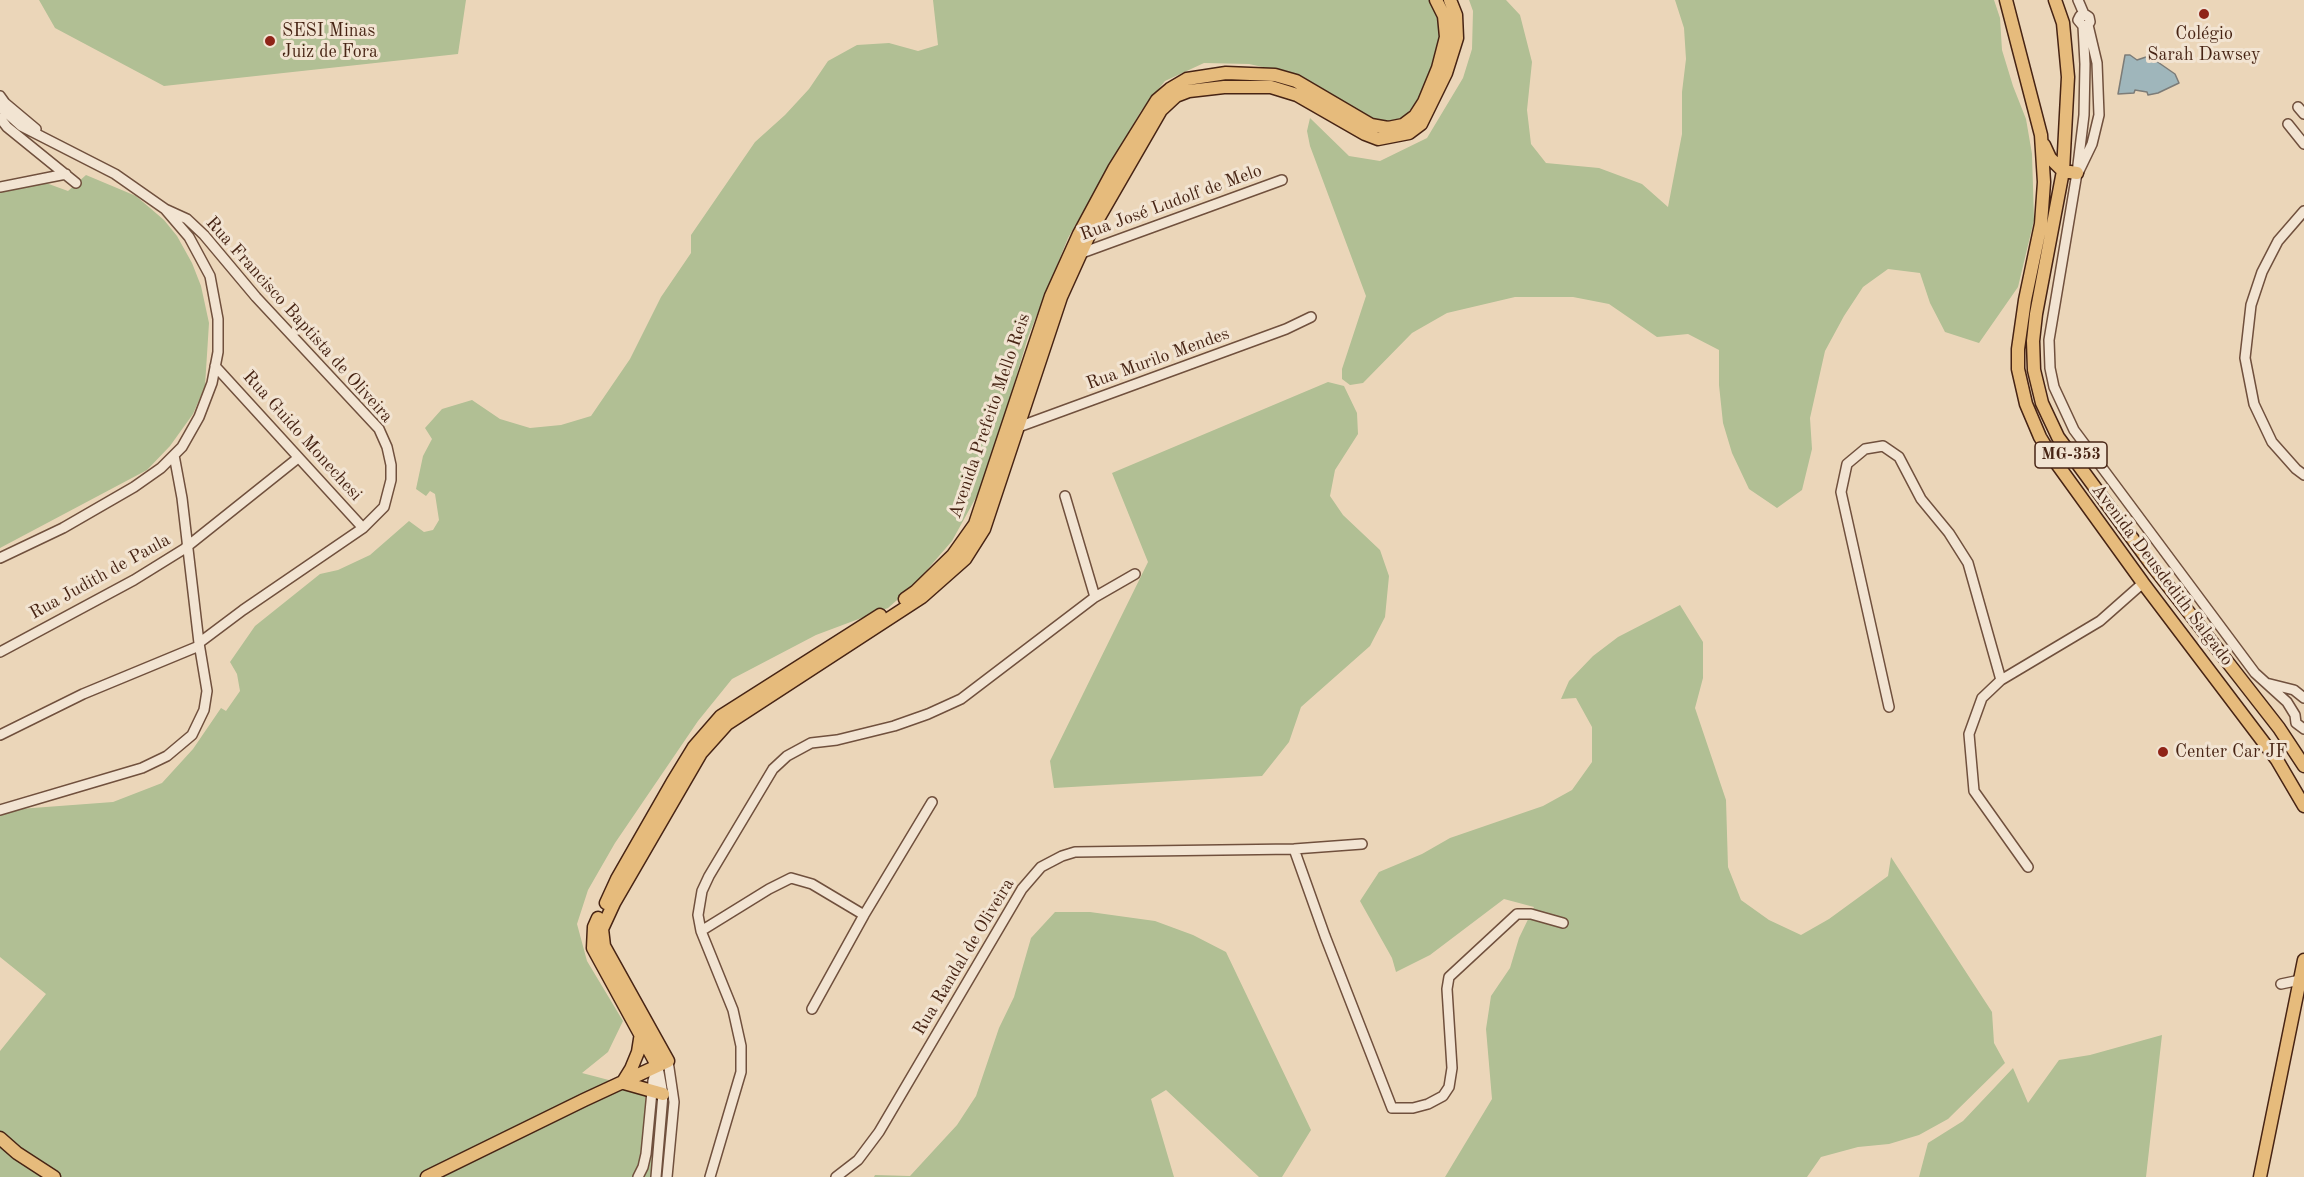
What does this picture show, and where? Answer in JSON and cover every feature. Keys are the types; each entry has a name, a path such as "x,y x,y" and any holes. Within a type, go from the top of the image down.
{"main road":[{"name":"Avenida Prefeito Mello Reis","path":"663,1063 641,1033 593,948 594,927 617,879 694,747 721,716 915,592 953,555 975,524 1076,253 1114,169 1157,100 1170,89 1187,80 1227,73 1275,75 1296,81 1371,125 1388,128 1403,125 1415,116 1424,102 1438,68 1446,37 1444,16 1436,0"},
{"name":"Avenida Prefeito Mello Reis","path":"1076,253 1161,110 1176,96 1189,91 1224,87 1271,87 1297,94 1365,134 1378,139 1408,133 1421,124 1446,73 1457,38 1456,15 1450,0"},
{"name":"Avenida Deusdedith Salgado","path":"2006,0 2041,135 2044,203 2018,349 2018,369 2034,423 2052,457 2143,583 2277,760 2304,806"},
{"name":"Avenida Deusdedith Salgado","path":"2055,0 2063,23 2068,77 2063,171 2033,341 2034,370 2048,417 2058,436 2151,564 2279,728 2304,766"},
{"path":"2041,135 2050,158 2063,171 2078,173"},
{"name":"Avenida Prefeito Mello Reis","path":"663,1063 604,946 602,929 618,895 701,753 727,724 922,597 966,559 984,529 1012,429"},
{"path":"2260,1177 2304,960"},
{"path":"623,1083 638,1052 641,1033"},
{"path":"427,1177 663,1063"},
{"path":"623,1083 658,1091"},
{"path":"0,1138 17,1153 54,1177"}],"street":[{"path":"2078,0 2097,63 2098,117 2087,157 2078,173"},
{"path":"2063,23 2083,22"},
{"path":"2083,22 2084,115 2078,173 2049,340 2050,368 2058,397 2074,430 2263,682 2288,702 2299,722"},
{"path":"0,96 25,121 67,151"},
{"path":"0,107 21,126 115,174 165,209 189,237 210,276 218,319 218,352 212,383 199,417 182,447 161,468 134,487 63,528 0,558"},
{"path":"2084,115 2086,120 2095,120 2098,117"},
{"path":"0,118 7,127 76,183"},
{"path":"2288,124 2304,144"},
{"path":"0,187 66,174"},
{"name":"Rua José Ludolf de Melo","path":"1076,253 1282,180"},
{"name":"Rua Francisco Baptista de Oliveira","path":"0,735 83,694 199,644 243,610 363,528 384,507 391,480 389,456 379,429 256,297 204,235 187,219 165,209"},
{"path":"2304,211 2278,241 2262,272 2251,305 2245,358 2254,404 2272,442 2304,475"},
{"name":"Rua Murilo Mendes","path":"1012,429 1286,329 1311,317"},
{"name":"Rua Guido Monechesi","path":"215,366 363,528"},
{"path":"1889,707 1841,492 1847,464 1865,449 1883,446 1899,457 1921,499 1949,533 1968,563 2001,680"},
{"path":"0,810 142,768 167,756 192,735 204,710 207,691 199,644 182,498 174,455"},
{"name":"Rua Judith de Paula","path":"0,652 134,580 187,546 298,458"},
{"path":"1065,496 1095,597"},
{"path":"710,1177 741,1072 741,1046 733,1010 701,931 699,915 702,891 773,769 787,756 812,743 837,741 894,726 961,699 1095,597 1135,574"},
{"path":"2028,867 1974,791 1969,734 1982,698 2001,680 2100,621 2143,583"},
{"path":"2263,682 2294,690 2304,698"},
{"path":"2299,722 2304,708"},
{"path":"2279,728 2299,722"},
{"path":"812,1009 864,915 932,802"},
{"name":"Rua Randal de Oliveira","path":"836,1177 858,1160 879,1132 1022,889 1041,867 1075,852 1294,849 1362,844"},
{"path":"1294,849 1392,1108 1413,1108 1428,1104 1443,1096 1449,1087 1452,1068 1447,989 1449,977 1517,914 1530,914 1563,923"},
{"path":"701,931 791,878 812,884 864,915"},
{"path":"2281,984 2300,980"},
{"path":"638,1177 645,1161 651,1107 658,1091 663,1063"},
{"name":"Avenida Prefeito Mello Reis","path":"663,1063 674,1102 667,1177"},
{"path":"656,1177 662,1114 658,1091"},
{"path":"651,1107 662,1114"}],"green space":[{"name":"SESI Minas Juiz de Fora","path":"39,0 466,0 458,54 164,86 55,28"},
{"path":"933,0 1429,0 1438,19 1441,36 1435,67 1420,98 1404,117 1390,121 1373,120 1300,75 1249,64 1204,63 1165,81 1141,111 1068,238 1028,337 985,481 952,541 913,586 888,608 816,635 732,679 698,721 615,843 588,890 577,924 587,961 623,1021 608,1052 582,1073 647,1090 655,1096 655,1177 0,1177 0,1051 46,994 0,957 0,816 19,809 113,802 162,783 193,749 221,708 226,711 240,691 237,674 230,662 255,626 320,574 338,570 370,555 409,521 424,532 433,530 439,520 435,494 430,491 426,496 416,489 423,456 432,439 425,428 442,409 472,400 500,419 530,428 561,425 591,416 630,359 661,297 691,253 691,235 755,142 809,89 828,61 857,45 889,43 918,51 938,45"},
{"path":"1469,0 1506,0 1520,15 1532,62 1527,110 1531,144 1546,163 1599,168 1642,184 1668,207 1682,134 1682,92 1686,59 1684,28 1675,0 1994,0 2000,18 2002,50 2026,119 2032,154 2034,220 2018,287 1979,343 1945,332 1930,303 1920,273 1888,269 1863,287 1825,351 1810,418 1812,449 1802,490 1777,508 1749,489 1732,453 1723,423 1719,385 1719,350 1688,334 1657,337 1609,304 1573,297 1515,297 1447,313 1412,333 1363,383 1350,385 1342,379 1342,369 1366,296 1310,146 1307,131 1310,118 1349,156 1380,161 1427,138 1463,78 1472,49 1473,11"},
{"path":"86,175 136,196 164,220 177,236 192,263 201,286 209,323 205,386 193,414 170,446 147,470 0,548 0,192 46,183 68,191"},
{"path":"1328,382 1344,386 1357,413 1358,434 1335,470 1330,496 1343,515 1380,550 1389,576 1385,617 1370,646 1301,707 1289,742 1262,776 1054,788 1050,761 1148,562 1112,473"},
{"path":"1680,605 1703,642 1703,678 1695,708 1726,800 1728,867 1741,900 1769,920 1801,935 1829,919 1888,876 1891,857 1992,1012 1994,1043 2005,1063 1948,1119 1919,1135 1889,1144 1858,1147 1821,1157 1807,1177 1445,1177 1492,1099 1486,1029 1491,996 1510,968 1519,938 1534,907 1504,899 1430,955 1396,972 1392,958 1360,901 1379,872 1422,854 1450,838 1543,806 1572,790 1592,762 1592,727 1576,698 1561,699 1569,681 1593,656 1618,637"},
{"path":"1055,912 1090,912 1155,921 1193,935 1226,952 1311,1130 1282,1177 1259,1177 1166,1090 1151,1099 1174,1177 874,1177 875,1175 910,1176 957,1125 976,1096 999,1028 1014,997 1031,938"},
{"path":"2162,1035 2146,1177 1919,1177 1928,1143 1963,1121 2013,1068 2028,1103 2059,1060 2090,1055"}],"water":[{"path":"2125,55 2130,55 2137,60 2149,56 2175,74 2179,83 2148,95 2147,92 2135,90 2134,93 2118,94"}],"place":[{"name":"Colégio Sarah Dawsey","path":"2204,14"},
{"name":"SESI Minas Juiz de Fora","path":"270,41"},
{"name":"Center Car JF","path":"2163,752"}]}
